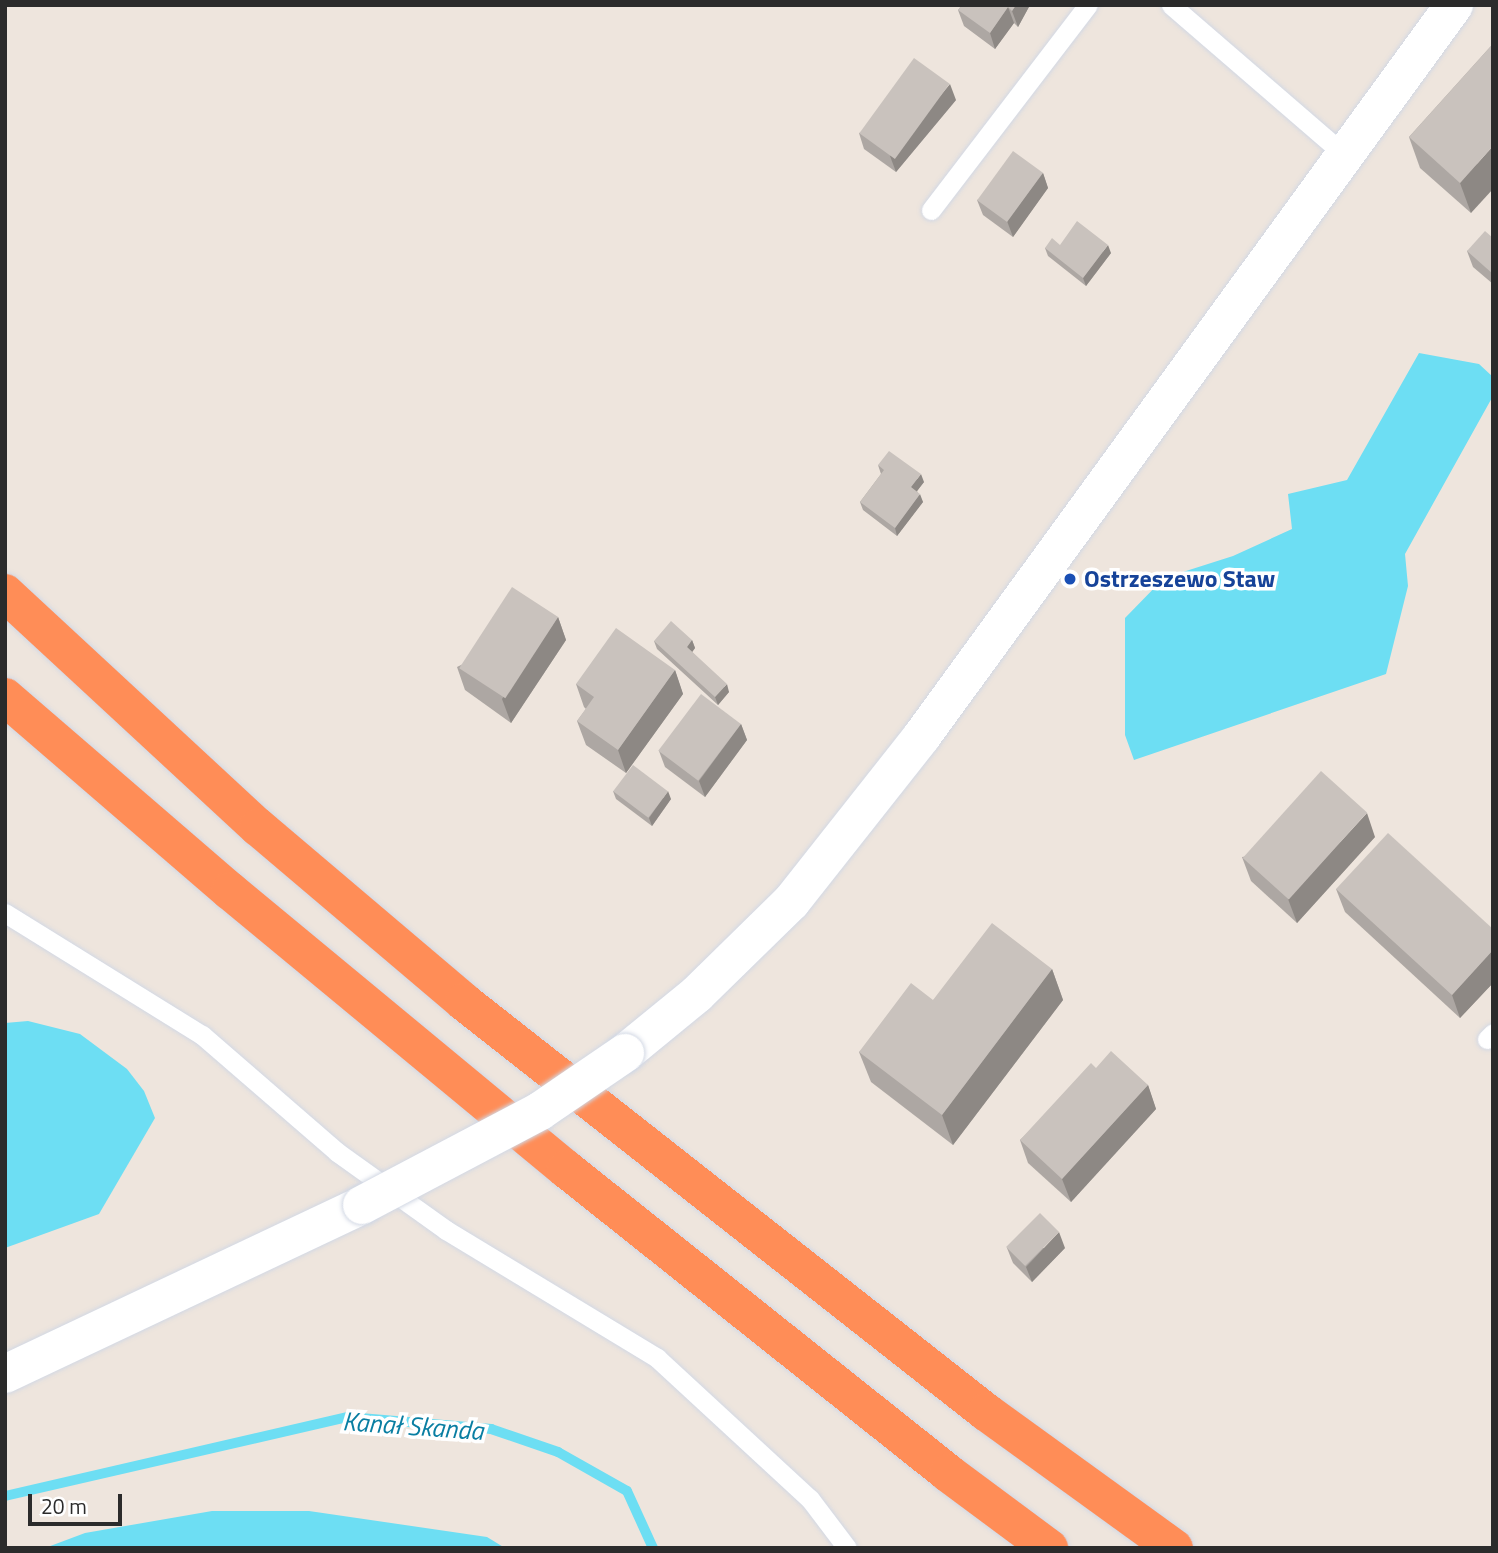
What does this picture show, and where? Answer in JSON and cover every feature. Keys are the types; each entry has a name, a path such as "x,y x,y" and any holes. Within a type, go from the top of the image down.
{"highway":[{"path":"5,593 258,827 464,1002 986,1412 1174,1548"},
{"path":"5,697 230,891 566,1169 948,1474 1049,1548"}],"street":[{"path":"5,1374 362,1205 540,1111 625,1053 697,994 792,902 922,736 1454,5"}],"lane":[{"path":"931,210 1088,5"},
{"path":"1171,5 1345,155"},
{"path":"5,913 202,1035 337,1152 446,1230 657,1358 810,1499 847,1548"}],"water":[{"path":"1419,353 1479,364 1493,377 1493,396 1405,554 1408,586 1386,674 1134,760 1125,735 1125,618 1164,578 1233,556 1292,529 1288,494 1347,480"},
{"path":"28,1021 80,1034 127,1069 144,1091 155,1118 99,1214 5,1248 5,1023"},
{"path":"212,1511 309,1511 487,1537 505,1548 45,1548 85,1533"}],"building":[{"path":"962,5 1016,5 1012,11 1008,7 990,33 958,10"},
{"path":"1491,46 1493,146 1460,183 1409,137"},
{"path":"914,58 950,84 895,159 859,133"},
{"path":"1013,151 1043,173 1007,222 977,200"},
{"path":"1077,221 1108,245 1083,278 1045,248 1052,238 1060,245"},
{"path":"1485,231 1493,238 1493,274 1467,251"},
{"path":"889,451 921,474 911,487 920,494 895,528 860,502 884,470 878,465"},
{"path":"512,587 558,617 505,698 459,668"},
{"path":"671,621 692,640 687,647 727,684 715,697 654,641"},
{"path":"616,628 675,670 618,750 577,721 594,697 576,684"},
{"path":"701,694 741,724 698,781 658,751"},
{"path":"633,765 668,791 648,818 613,791"},
{"path":"1321,771 1367,812 1289,899 1243,858"},
{"path":"1388,833 1493,929 1493,950 1452,995 1336,889"},
{"path":"992,923 1052,969 942,1115 859,1052 911,983 933,1000"},
{"path":"1111,1051 1148,1085 1062,1179 1020,1140 1091,1063 1096,1068"},
{"path":"1040,1213 1059,1232 1025,1266 1006,1247"}],"waterway":[{"name":"Kanał Skanda","path":"5,1496 348,1417 491,1429 558,1452 627,1491 653,1548"}],"place":[{"name":"Ostrzeszewo Staw","path":"1070,579"}]}
